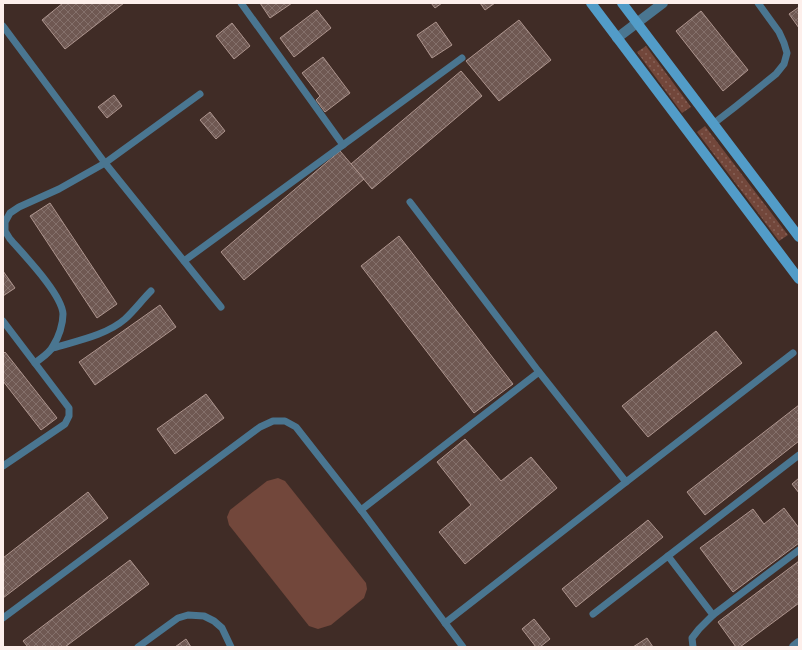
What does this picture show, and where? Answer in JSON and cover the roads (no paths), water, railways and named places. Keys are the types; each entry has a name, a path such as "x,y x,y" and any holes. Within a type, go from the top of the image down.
{"street":[{"path":"590,3 799,279"},
{"path":"622,3 799,237"},
{"path":"617,38 663,3"},
{"path":"794,647 799,643"}],"lane":[{"path":"241,3 343,145"},
{"path":"713,124 776,74 784,64 786,53 784,43 779,32 758,3"},
{"path":"3,27 105,163 221,307"},
{"path":"184,261 462,58"},
{"path":"53,348 60,330 63,314 61,306 57,296 48,282 10,239 5,231 5,222 10,213 19,207 59,189 105,163 200,94"},
{"path":"410,202 539,372 626,482"},
{"path":"35,363 53,348 104,331 116,325 125,319 151,292"},
{"path":"3,321 69,408 69,416 65,424 3,466"},
{"path":"445,623 793,353"},
{"path":"360,510 539,372"},
{"path":"3,618 260,427 273,421 285,421 296,427 463,647"},
{"path":"593,614 799,455"},
{"path":"693,647 692,638 713,616 799,550"},
{"path":"668,556 713,616"},
{"path":"138,647 178,618 188,615 204,616 214,621 222,628 231,647"}]}
